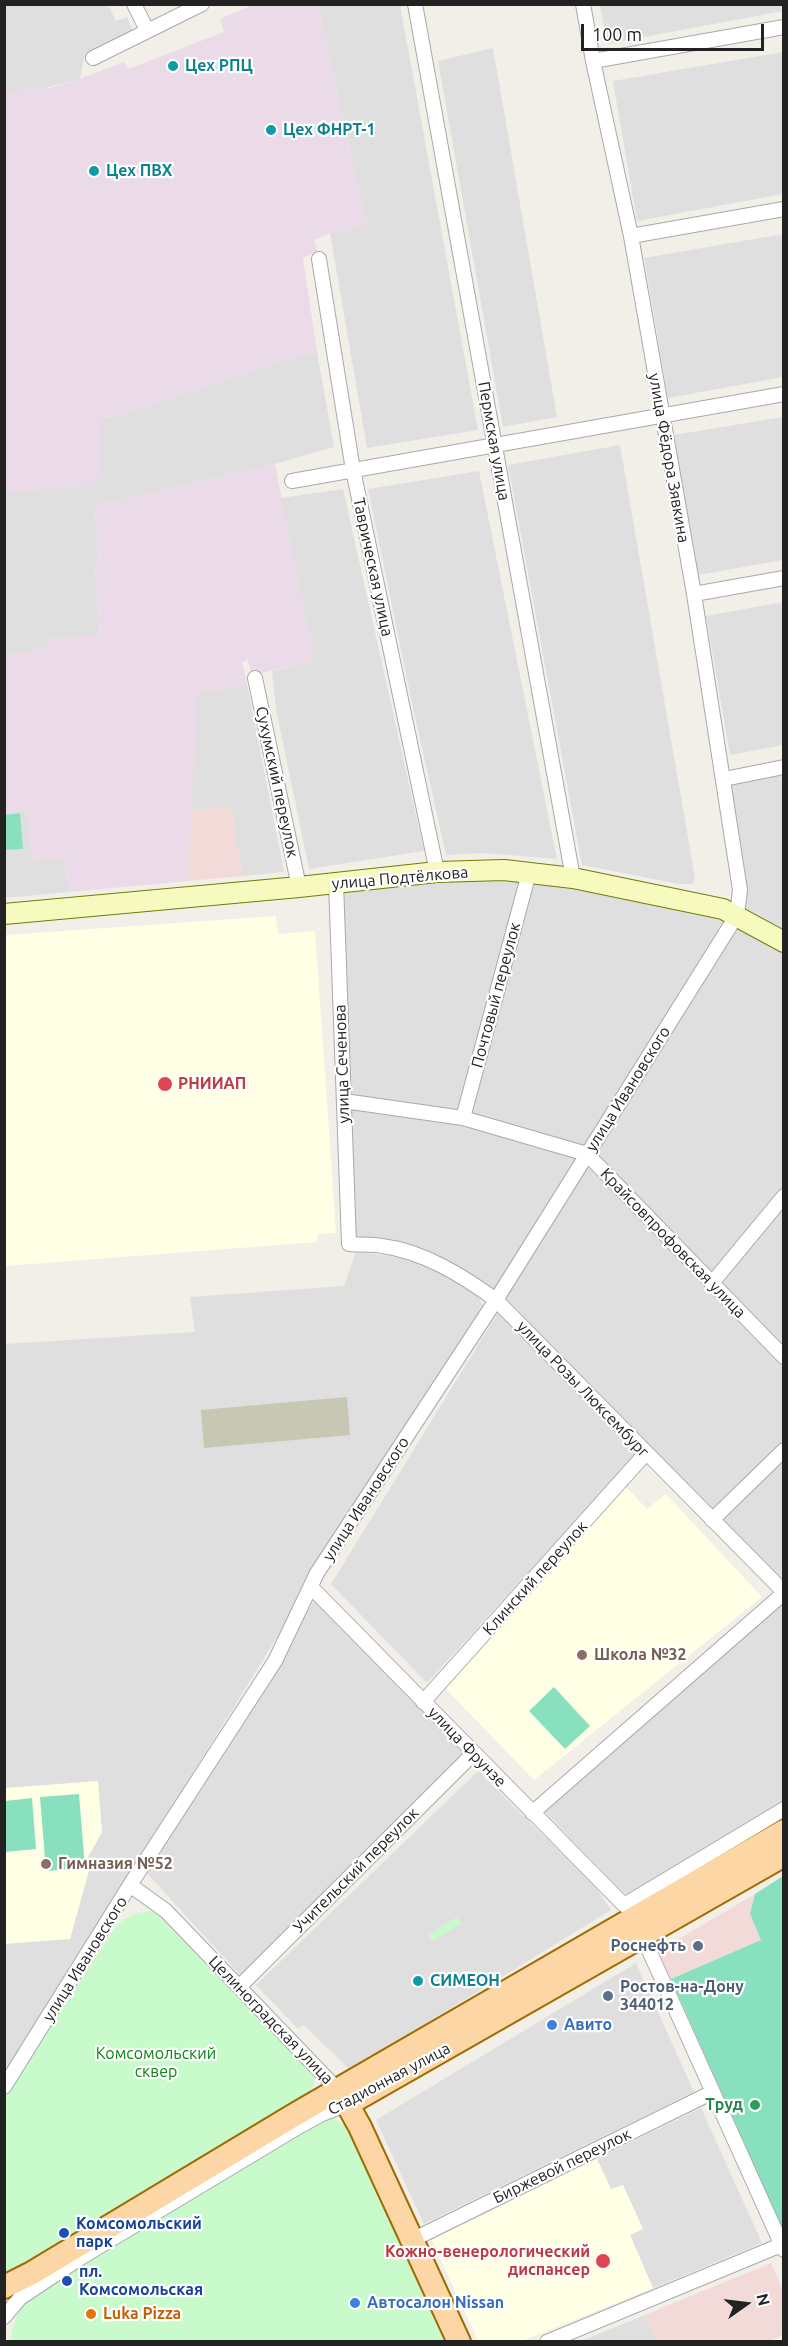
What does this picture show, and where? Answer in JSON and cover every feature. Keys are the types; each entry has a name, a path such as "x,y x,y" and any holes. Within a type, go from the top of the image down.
{"main road":[{"name":"Стадионная улица","path":"343,2097 783,1831"},
{"name":"Стадионная улица","path":"4,2287 343,2097 643,1937 783,1855"},
{"name":"Целиноградская улица","path":"343,2097 459,2342"}],"street":[{"path":"134,4 147,30"},
{"path":"93,58 202,4"},
{"name":"Пермская улица","path":"415,4 573,878"},
{"name":"улица Фёдора Зявкина","path":"583,4 631,236 694,594 740,890 737,915"},
{"path":"593,61 783,27"},
{"path":"631,236 783,209"},
{"name":"Таврическая улица","path":"319,259 353,470 437,872"},
{"path":"292,481 783,394"},
{"path":"694,594 783,578"},
{"name":"Сухумский переулок","path":"255,678 299,887"},
{"path":"724,779 783,767"},
{"name":"улица Подтёлкова","path":"4,914 437,872 504,870 573,878 723,909 783,942"},
{"name":"Почтовый переулок","path":"463,1118 529,873"},
{"name":"улица Сеченова","path":"336,883 349,1244"},
{"name":"улица Ивановского","path":"4,2087 130,1885 275,1661 312,1588 317,1573 496,1300 737,915"},
{"name":"Крайсовпрофовская улица","path":"344,1101 463,1118 587,1154 783,1357"},
{"path":"712,1283 783,1196"},
{"name":"улица Розы Люксембург","path":"349,1244 383,1246 422,1257 451,1271 496,1300 783,1593"},
{"path":"712,1520 783,1450"},
{"name":"Клинский переулок","path":"423,1702 646,1453"},
{"name":"улица Фрунзе","path":"312,1588 624,1905 783,1809"},
{"path":"532,1814 783,1593"},
{"name":"Учительский переулок","path":"239,1987 473,1754"},
{"name":"Целиноградская улица","path":"130,1885 166,1911 343,2097"},
{"path":"547,2342 782,2247 643,1937"},
{"name":"Биржевой переулок","path":"412,2240 713,2092"},
{"name":"Стадионная улица","path":"4,2317 20,2298 78,2260 322,2114 343,2097"}],"shaded area":[{"path":"255,4 318,5 366,225 330,233 314,240 317,251 303,258 317,352 291,358 118,416 101,417 102,479 92,479 93,484 5,493 5,92 50,88 124,62 128,69 224,32 220,19"},
{"path":"783,4 783,11 607,44 600,5"},
{"path":"4,5 108,5 116,21 127,17 134,33 84,58 80,79 38,90 5,92"},
{"path":"318,5 400,5 478,430 367,448 330,233 366,225"},
{"path":"493,48 557,417 503,427 438,61"},
{"path":"783,52 783,194 637,221 613,81"},
{"path":"783,234 783,377 668,398 644,258"},
{"path":"317,352 334,447 275,464 95,506 99,562 95,563 100,635 48,639 49,649 5,655 4,493 92,484 101,417 118,416 291,358"},
{"path":"783,417 783,560 698,575 674,435"},
{"path":"620,445 695,878 693,884 679,884 582,865 508,465"},
{"path":"275,464 314,660 262,673 251,673 248,660 242,662 247,684 198,693 188,881 69,892 65,858 33,861 27,810 5,812 4,655 48,649 48,639 100,635 95,563 99,562 95,506"},
{"path":"479,471 557,859 484,853 446,855 368,489"},
{"path":"343,489 424,851 309,869 276,709 272,671 314,660 281,498"},
{"path":"783,602 783,745 730,755 706,616"},
{"path":"247,684 284,872 242,876 231,808 191,809 197,693"},
{"path":"783,764 783,936 743,912 718,776"},
{"path":"231,808 242,876 188,881 191,809"},
{"path":"27,810 33,861 65,858 69,892 5,898 4,812"},
{"path":"437,877 523,877 460,1113 346,1097 340,889"},
{"path":"532,877 729,917 584,1150 469,1115"},
{"name":"РНИИАП","path":"276,916 278,934 315,931 336,1233 318,1234 317,1242 5,1266 5,935"},
{"path":"737,924 783,950 783,1189 712,1276 595,1155"},
{"path":"347,1106 462,1122 579,1157 494,1295 452,1268 353,1241"},
{"path":"589,1164 783,1361 783,1443 711,1513 504,1298"},
{"path":"783,1205 783,1351 718,1283"},
{"path":"356,1252 407,1258 449,1272 473,1289 483,1305 5,2076 5,1344 195,1332 190,1297 344,1286"},
{"path":"499,1311 638,1452 427,1683 331,1584"},
{"path":"347,1397 350,1435 204,1448 201,1410"},
{"path":"783,1460 783,1585 721,1522"},
{"name":"Школа №32","path":"623,1484 647,1509 666,1494 762,1597 534,1780 444,1687"},
{"path":"783,1600 783,1814 634,1903 543,1810"},
{"path":"314,1601 466,1754 240,1975 145,1871"},
{"path":"478,1771 596,1888 611,1910 350,2070 304,2025 298,2029 256,1985"},
{"name":"Гимназия №52","path":"98,1781 102,1832 88,1857 89,1871 70,1939 5,1944 5,1788"},
{"path":"755,1894 750,1914 761,1940 671,1979 658,1951"},
{"path":"636,1963 694,2092 424,2224 376,2120"},
{"path":"701,2108 762,2243 653,2288 629,2235 643,2229 623,2185 611,2189 597,2159"},
{"path":"597,2159 611,2189 623,2185 643,2229 630,2235 653,2288 522,2341 478,2341 432,2240"},
{"path":"771,2263 783,2291 783,2335 766,2342 656,2341 645,2315"},
{"path":"645,2315 656,2341 581,2341"}],"green space":[{"path":"20,813 23,849 5,850 5,815"},
{"path":"554,1687 590,1726 565,1749 529,1711"},
{"path":"79,1794 85,1868 46,1871 40,1797"},
{"path":"32,1798 36,1849 5,1852 5,1801"},
{"name":"Труд","path":"783,1876 783,2231 671,1979 761,1940 750,1914 755,1894"},
{"name":"Комсомольский сквер","path":"153,1911 161,1913 314,2072 314,2085 308,2096 21,2271 5,2276 4,2100 116,1926 133,1915"},
{"path":"457,1917 461,1924 432,1941 428,1935"},
{"path":"334,2118 353,2130 453,2342 11,2342 18,2313 38,2291 323,2119"}],"place":[{"name":"Цех РПЦ","path":"173,66"},
{"name":"Цех ФНРТ-1","path":"271,130"},
{"name":"Цех ПВХ","path":"94,171"},
{"name":"РНИИАП","path":"165,1084"},
{"name":"Школа №32","path":"582,1655"},
{"name":"Гимназия №52","path":"46,1864"},
{"name":"Роснефть","path":"698,1946"},
{"name":"СИМЕОН","path":"418,1981"},
{"name":"Ростов-на-Дону 344012","path":"608,1996"},
{"name":"Авито","path":"552,2025"},
{"name":"Труд","path":"755,2105"},
{"name":"Комсомольский парк","path":"64,2233"},
{"name":"Кожно-венерологический диспансер","path":"603,2261"},
{"name":"пл. Комсомольская","path":"67,2281"},
{"name":"Автосалон Nissan","path":"355,2303"},
{"name":"Luka Pizza","path":"91,2314"}]}
